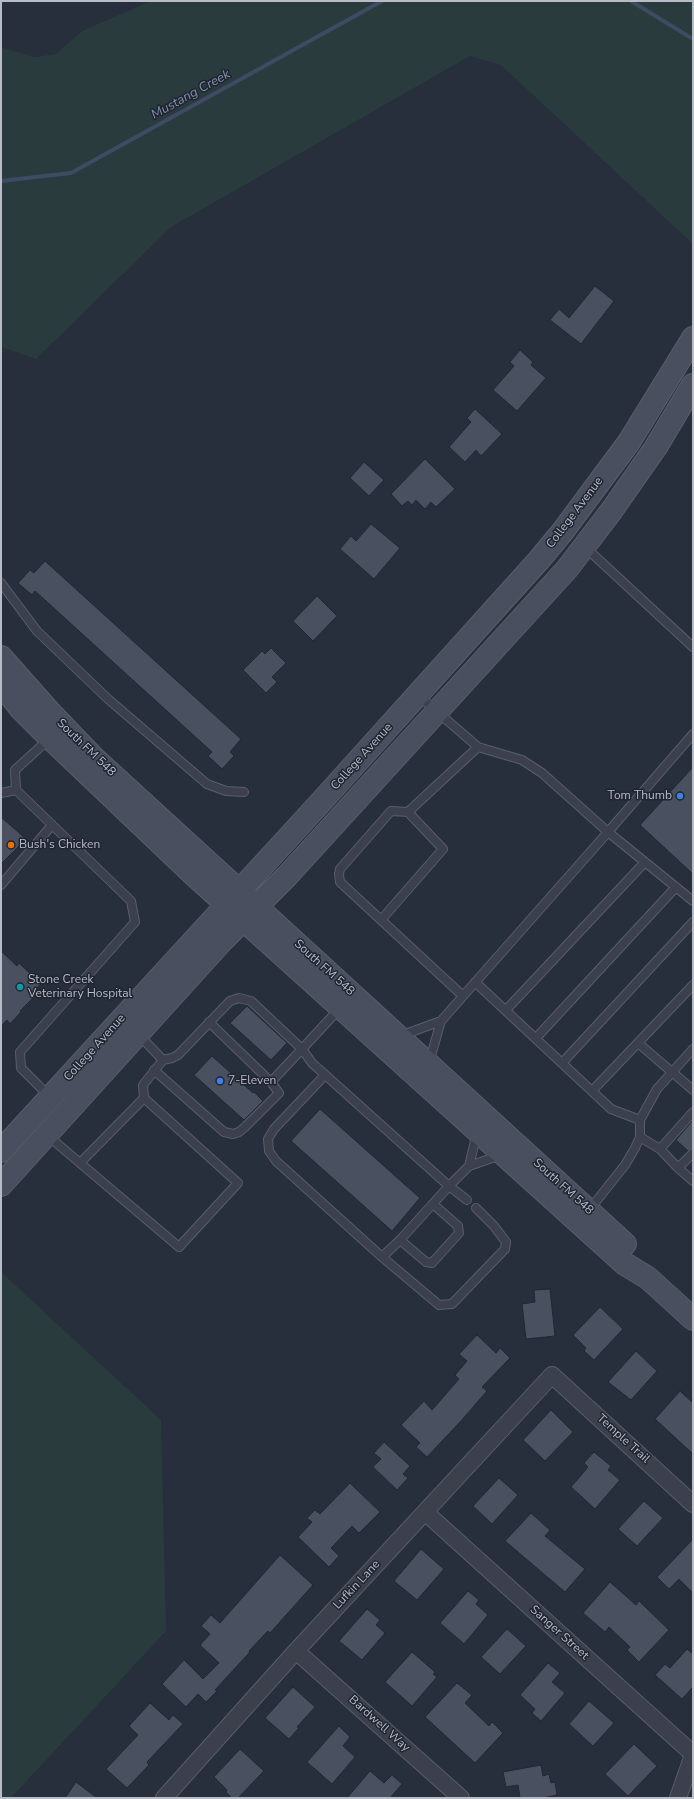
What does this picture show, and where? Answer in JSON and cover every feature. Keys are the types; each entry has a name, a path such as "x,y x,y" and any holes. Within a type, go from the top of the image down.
{"main road":[{"name":"College Avenue","path":"1,1151 479,629 563,531 629,442 693,338"},
{"name":"College Avenue","path":"1,1185 222,941 287,876 567,569 656,447 693,384"},
{"name":"South FM 548","path":"1,658 93,757 234,898 347,1001 478,1132 504,1155 584,1216"},
{"name":"South FM 548","path":"1,684 21,708 50,738 234,898"},
{"name":"South FM 548","path":"347,1001 399,1036 584,1216 625,1264 648,1278 693,1319"}],"street":[{"name":"Temple Trail","path":"552,1375 693,1504"},
{"name":"Lufkin Lane","path":"173,1795 296,1651 552,1375"},
{"name":"Sanger Street","path":"424,1512 693,1755"},
{"name":"Bardwell Way","path":"296,1651 461,1798"},
{"path":"678,1798 693,1755"}],"lane":[{"path":"584,546 693,646"},
{"path":"1,583 36,631 108,699 207,784 226,791 244,792"},
{"path":"418,695 478,747 522,760 542,773 608,832 693,901"},
{"path":"429,1064 441,1021 693,734"},
{"path":"50,738 15,770 16,790 131,901 135,922 20,1052 20,1068 50,1097"},
{"path":"463,996 340,882 340,869 391,812 408,812 478,747"},
{"path":"1,793 16,790"},
{"path":"381,920 443,849 408,812"},
{"path":"1,885 52,825"},
{"path":"506,1010 645,862"},
{"path":"536,1038 676,888"},
{"path":"562,1063 693,922"},
{"path":"475,982 611,1109 640,1120"},
{"path":"592,1091 693,985"},
{"path":"46,1135 179,1247 238,1183 144,1098 142,1085 163,1060 178,1055 230,1001 239,998 251,1001 302,1049 312,1063 325,1075 449,1186 467,1200"},
{"path":"271,1082 347,1001"},
{"path":"399,1036 441,1021"},
{"path":"154,1070 224,1132 233,1134 239,1132 245,1127 278,1093 271,1082 209,1022"},
{"path":"137,1034 163,1060"},
{"path":"638,1043 671,1073 693,1090"},
{"path":"584,1216 625,1165 640,1137 640,1120 657,1089 693,1049"},
{"path":"325,1075 274,1129 268,1140 269,1151 276,1161 382,1257 439,1305 452,1304 505,1249 506,1242 494,1226 476,1208"},
{"path":"80,1163 144,1098"},
{"path":"660,1149 693,1112"},
{"path":"469,1166 478,1132"},
{"path":"640,1137 660,1149 693,1181"},
{"path":"678,1168 692,1154"},
{"path":"382,1257 400,1240 469,1166 504,1155"},
{"path":"400,1240 426,1262 432,1263 459,1233 458,1226 433,1204"}],"shaded area":[{"path":"151,1 693,1 693,244 501,65 470,56 171,227 36,359 2,347 1,47 34,57 56,54 82,31"},
{"path":"1,1272 161,1420 166,1631 11,1798 1,1798"}],"building":[{"path":"595,286 614,301 581,344 550,320 559,309 569,318"},
{"path":"520,350 533,362 531,365 546,378 517,411 493,390 514,366 510,362"},
{"path":"475,409 502,434 481,456 476,450 465,462 449,447 471,422 467,418"},
{"path":"425,459 455,489 436,507 431,502 425,509 416,500 412,505 408,501 402,506 391,494"},
{"path":"364,462 384,480 369,496 350,478"},
{"path":"371,524 400,548 374,579 340,549 351,536 356,541"},
{"path":"45,561 241,739 230,752 234,756 222,769 208,756 212,752 35,591 32,595 18,583 30,570 34,573"},
{"path":"317,596 337,616 313,641 293,621"},
{"path":"271,648 286,663 272,677 277,682 266,693 243,670 262,651 265,654"},
{"name":"Tom Thumb","path":"693,767 693,874 640,825"},
{"name":"Bush's Chicken","path":"1,817 26,839 1,864"},
{"name":"Stone Creek Veterinary Hospital","path":"1,951 17,966 19,963 41,984 35,990 38,993 20,1011 21,1012 10,1024 7,1020 1,1026"},
{"name":"7-Eleven","path":"247,1006 287,1043 271,1060 230,1023"},
{"name":"7-Eleven","path":"212,1056 263,1101 244,1120 194,1075"},
{"path":"320,1109 420,1198 392,1231 291,1141"},
{"path":"693,1120 693,1149 688,1151 676,1140"},
{"path":"550,1289 555,1336 526,1339 522,1304 535,1302 534,1290"},
{"path":"600,1307 623,1329 594,1360 584,1351 586,1348 573,1335"},
{"path":"477,1335 496,1353 500,1348 510,1358 482,1387 487,1391 427,1457 416,1447 420,1443 401,1425 424,1401 432,1410 459,1379 455,1375 467,1361 459,1354"},
{"path":"636,1351 657,1371 631,1400 608,1382"},
{"path":"680,1391 693,1403 693,1454 655,1419"},
{"path":"551,1410 573,1432 545,1461 523,1440"},
{"path":"384,1442 410,1466 403,1474 408,1478 397,1490 373,1467 381,1459 374,1453"},
{"path":"594,1452 611,1466 608,1470 620,1480 595,1509 571,1487 588,1467 584,1463"},
{"path":"499,1478 518,1495 492,1524 473,1506"},
{"path":"350,1483 380,1512 359,1533 352,1526 331,1548 339,1556 329,1567 298,1537 312,1522 307,1518 315,1510 320,1514"},
{"path":"644,1501 663,1518 637,1546 618,1529"},
{"path":"531,1513 550,1530 545,1536 585,1569 565,1592 505,1541"},
{"path":"693,1539 693,1593 679,1579 669,1589 657,1577"},
{"path":"421,1549 444,1569 417,1600 394,1581"},
{"path":"280,1555 313,1585 270,1633 268,1631 249,1651 250,1652 206,1702 198,1694 186,1707 162,1684 184,1660 203,1679 219,1663 200,1645 210,1634 201,1626 211,1615 220,1623"},
{"path":"610,1582 636,1605 639,1601 669,1630 639,1662 627,1650 630,1647 609,1627 605,1632 583,1613"},
{"path":"468,1591 479,1600 476,1604 488,1615 464,1644 440,1623"},
{"path":"367,1609 380,1620 376,1625 385,1633 362,1660 339,1641"},
{"path":"507,1629 526,1646 500,1674 481,1657"},
{"path":"687,1649 693,1654 693,1687 682,1699 655,1675 665,1664 670,1668"},
{"path":"412,1652 435,1672 433,1674 437,1677 412,1706 385,1682"},
{"path":"548,1663 560,1673 552,1682 565,1693 541,1721 532,1713 535,1709 520,1695"},
{"path":"457,1683 472,1695 465,1703 489,1726 492,1722 503,1733 475,1763 425,1717"},
{"path":"293,1687 315,1707 297,1727 299,1728 289,1739 265,1718"},
{"path":"589,1701 614,1723 593,1746 569,1724"},
{"path":"150,1703 169,1720 173,1715 183,1724 147,1762 149,1765 127,1788 106,1769 138,1735 129,1726"},
{"path":"339,1726 350,1737 343,1746 355,1757 332,1784 307,1762"},
{"path":"634,1744 657,1766 628,1796 605,1774"},
{"path":"240,1749 264,1771 238,1798 232,1798 226,1792 227,1790 214,1777"},
{"path":"541,1765 543,1776 549,1774 551,1783 555,1782 557,1795 543,1798 520,1798 518,1785 506,1787 503,1772"},
{"path":"370,1771 384,1783 392,1775 402,1784 390,1798 347,1798"},
{"path":"76,1782 97,1798 65,1798"}],"waterway":[{"name":"Mustang Creek","path":"1,181 71,173 382,1"},
{"name":"Mustang Creek","path":"631,1 693,39"}],"place":[{"name":"Tom Thumb","path":"680,796"},
{"name":"Bush's Chicken","path":"11,845"},
{"name":"Stone Creek Veterinary Hospital","path":"20,987"},
{"name":"7-Eleven","path":"220,1081"}]}
